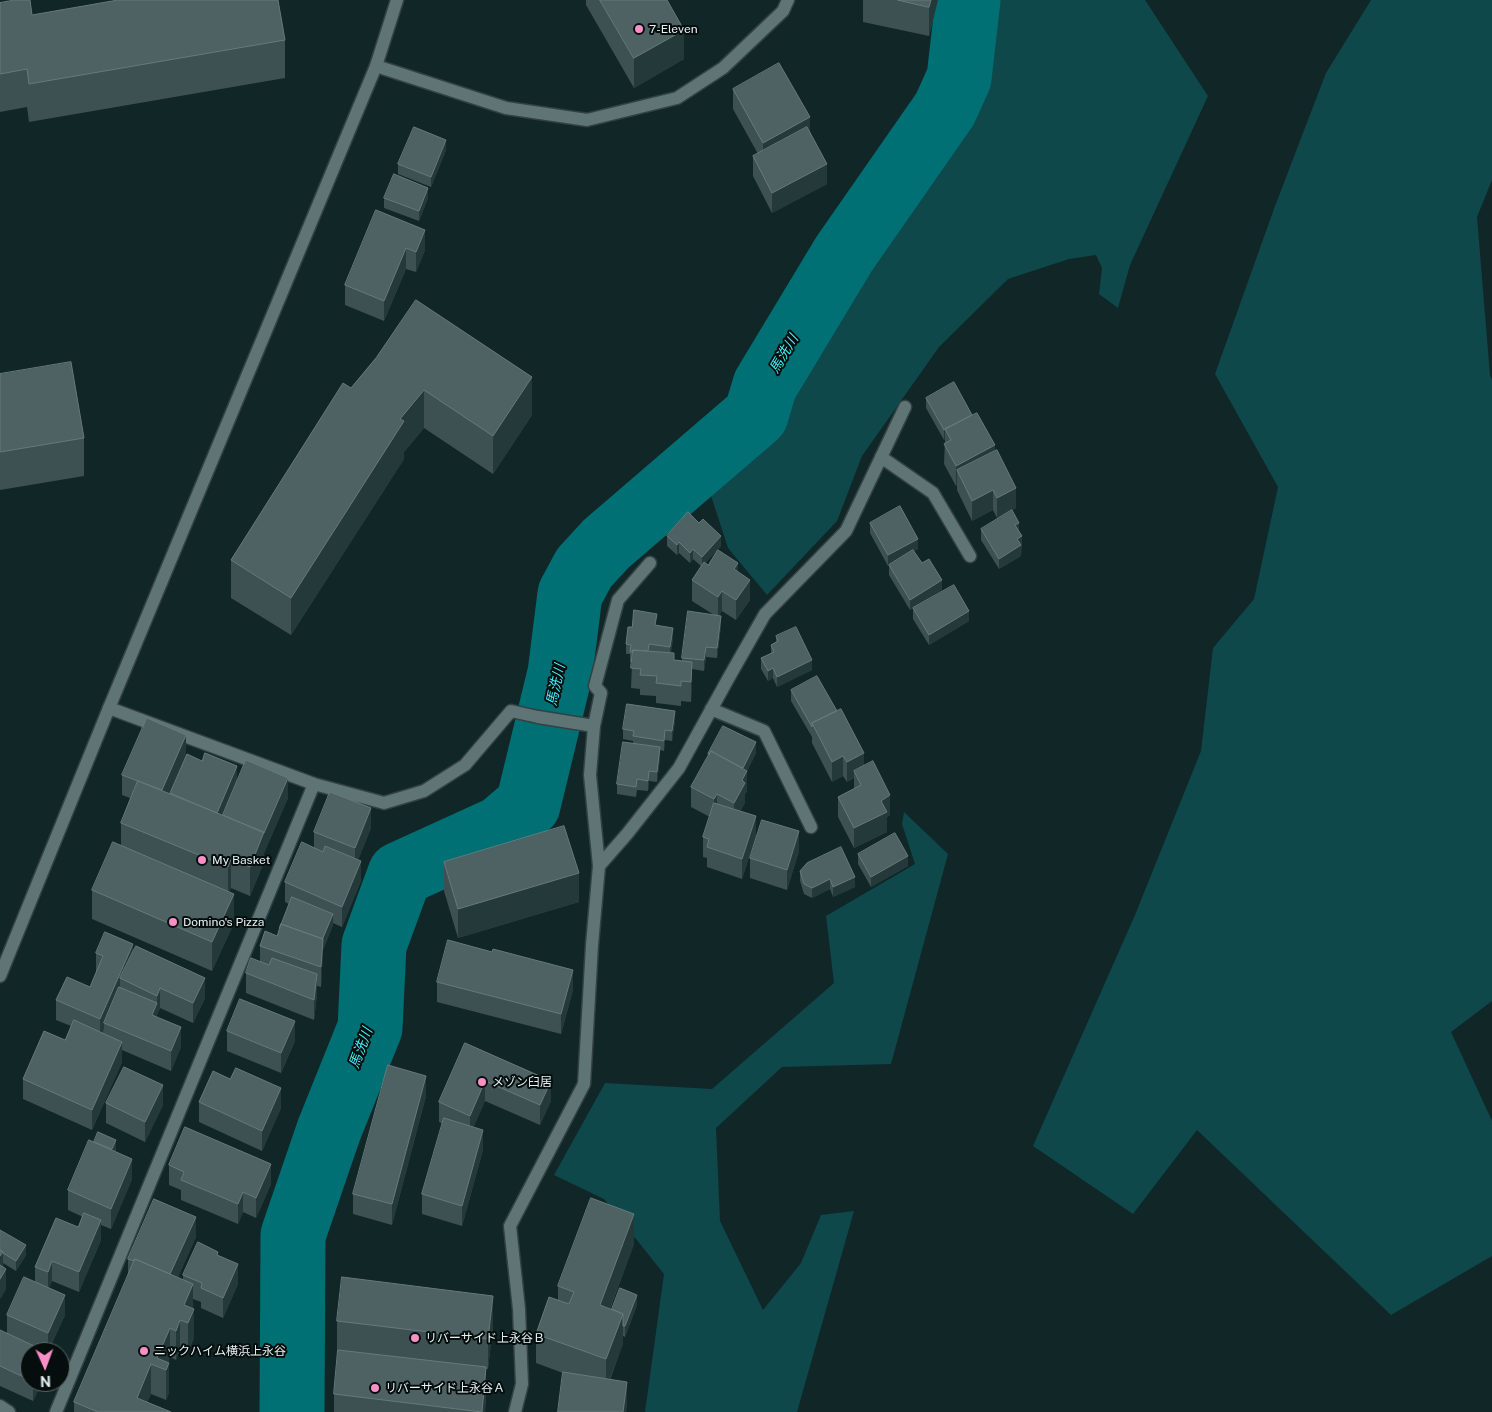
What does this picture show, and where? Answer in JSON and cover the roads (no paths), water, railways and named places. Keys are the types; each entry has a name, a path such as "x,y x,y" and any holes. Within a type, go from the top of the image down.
{"street":[{"path":"0,976 109,708 376,66 397,0"},
{"path":"376,66 506,108 586,120 677,98 723,68 784,11 788,0"},
{"path":"599,866 679,768 765,614 846,531 904,407"},
{"path":"881,457 933,493 970,556"},
{"path":"515,1412 522,1384 519,1308 510,1226 584,1084 599,866 590,774 594,726 601,693 595,686 618,600 650,562"},
{"path":"109,708 314,784 384,803 424,791 465,764 511,711 594,726"},
{"path":"711,709 764,731 810,827"},
{"path":"56,1412 314,784"},
{"path":"0,1406 9,1412"}],"waterway":[{"name":"馬洗川","path":"292,1412 293,1235 329,1130 370,1028 374,945 400,874 501,828 528,805 560,673 570,594 584,568 606,544 756,415 765,385 844,254 945,109 959,78 968,0"}],"place":[{"name":"7-Eleven","path":"639,29"},
{"name":"My Basket","path":"202,860"},
{"name":"Domino's Pizza","path":"173,922"},
{"name":"メゾン臼居","path":"482,1082"},
{"name":"リバーサイド上永谷Ｂ","path":"415,1338"},
{"name":"ニックハイム横浜上永谷","path":"144,1351"},
{"name":"リバーサイド上永谷Ａ","path":"375,1388"}]}
